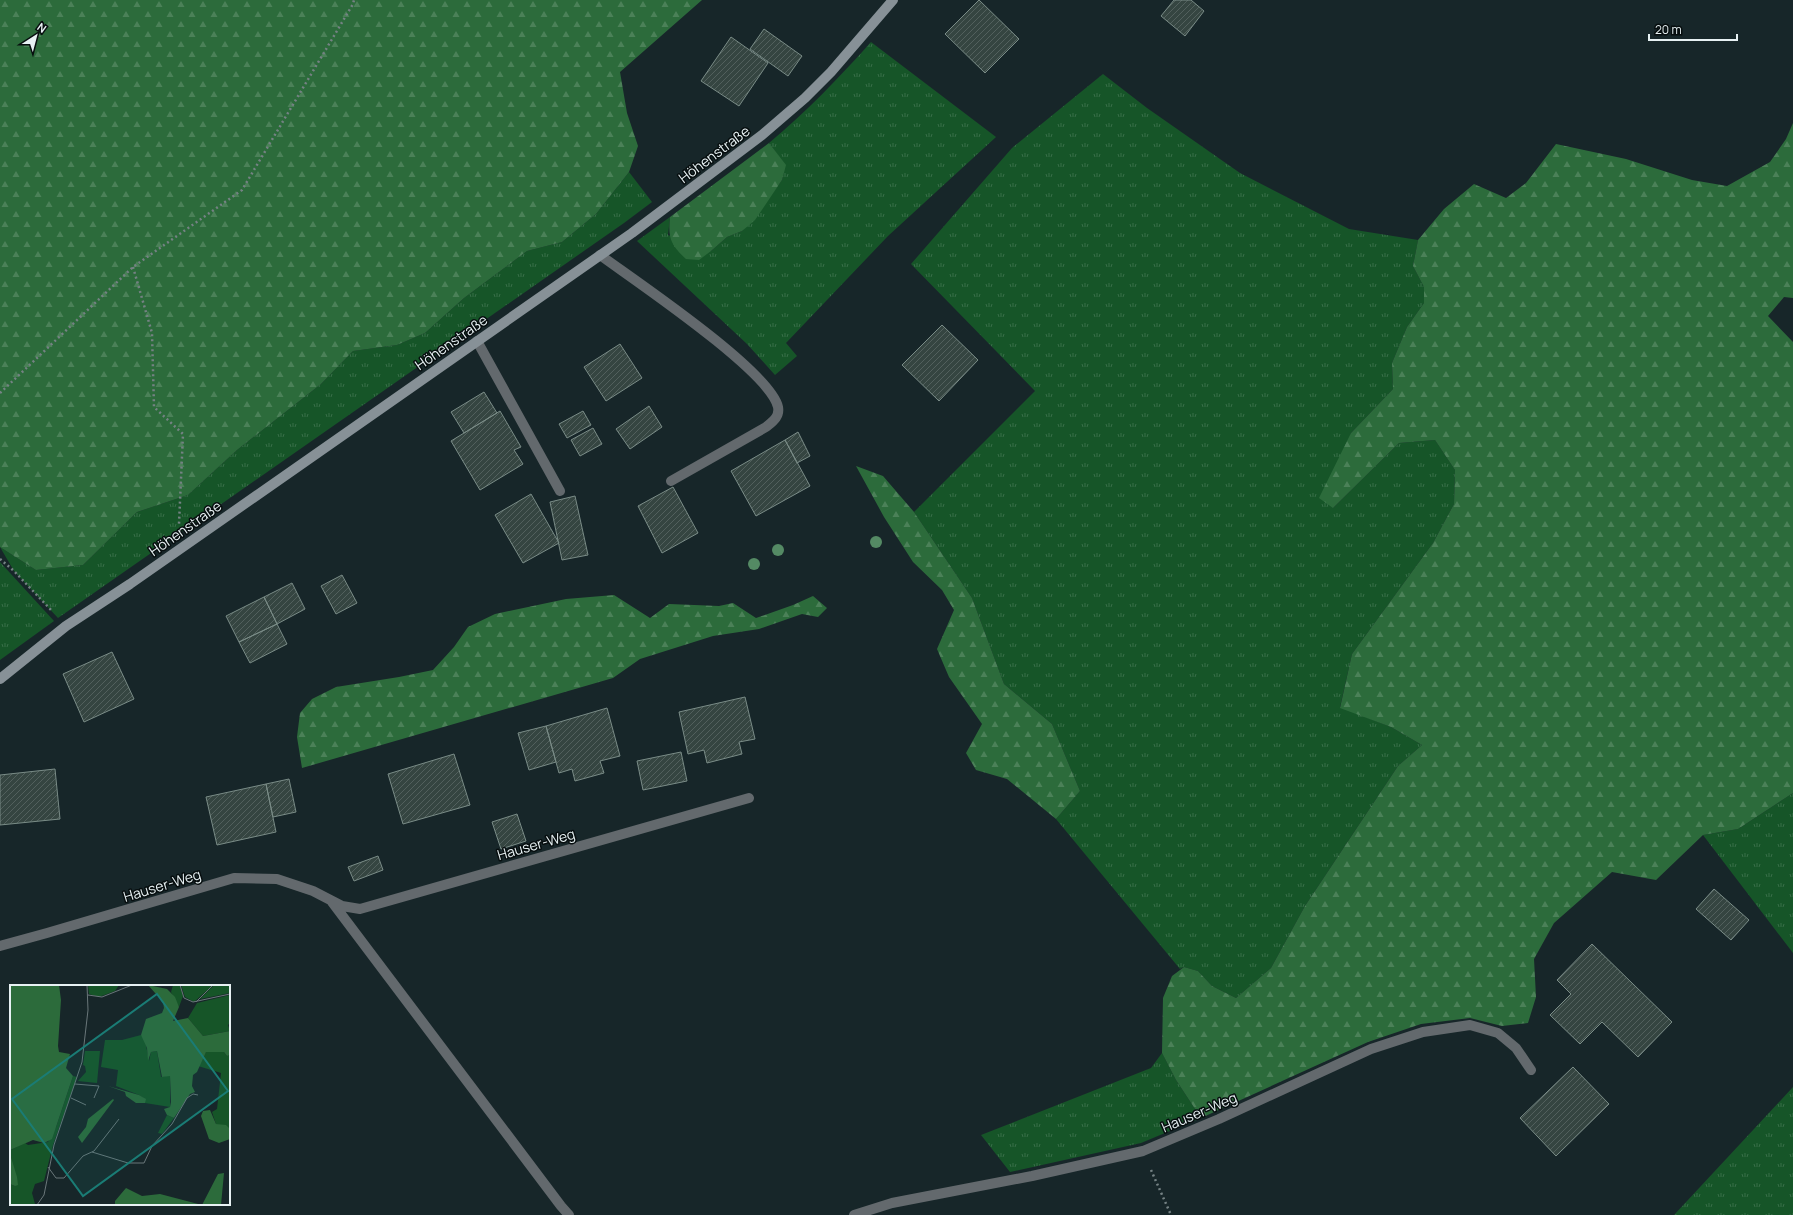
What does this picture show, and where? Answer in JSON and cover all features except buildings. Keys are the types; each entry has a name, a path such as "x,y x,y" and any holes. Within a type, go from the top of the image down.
{"street":[{"name":"Höhenstraße","path":"0,678 66,626 178,550 600,255 741,151 787,114 832,72 893,0"},
{"path":"600,255 730,352 762,384 778,406 778,412 775,419 766,427 671,481"},
{"path":"477,341 560,491"},
{"name":"Hauser-Weg","path":"0,946 47,934 234,878 277,879 296,884 342,906 360,908 748,798"},
{"name":"Hauser-Weg","path":"331,900 569,1215"},
{"name":"Hauser-Weg","path":"854,1215 899,1201 1032,1176 1143,1151 1219,1119 1371,1049 1423,1032 1470,1026 1498,1033 1516,1048 1531,1070"}],"path":[{"path":"0,393 133,267 242,190 354,0"},
{"path":"133,267 152,333 154,407 183,434 178,550"},
{"path":"0,559 14,571 66,626"},
{"path":"1143,1151 1171,1215"}],"green space":[{"path":"0,0 702,0 620,72 627,113 638,146 629,172 596,214 562,242 527,251 464,298 425,333 397,345 353,351 321,384 237,450 188,495 137,512 83,565 36,570 0,547"},
{"path":"871,42 996,137 888,236 786,343 797,356 775,375 747,344 637,241 670,217 668,235 711,251 727,237 742,231 782,180 785,165 769,143 822,94"},
{"path":"1103,74 1147,108 1240,173 1349,229 1418,240 1413,266 1424,287 1424,303 1407,327 1392,363 1393,389 1351,433 1333,508 1399,443 1435,440 1455,470 1454,504 1433,543 1352,654 1340,707 1391,727 1422,745 1398,766 1305,906 1271,968 1236,998 1212,986 1198,971 1184,967 1180,969 1056,819 1080,791 1052,724 1004,684 972,598 914,512 1035,391 911,264 1012,148"},
{"path":"1793,123 1793,298 1784,297 1768,316 1793,342 1793,793 1738,829 1703,835 1656,880 1612,872 1554,923 1534,959 1536,997 1528,1023 1502,1026 1470,1018 1421,1024 1368,1042 1201,1118 1176,1080 1162,1053 1163,998 1172,976 1184,967 1198,971 1212,986 1236,998 1271,968 1305,906 1398,766 1422,745 1391,727 1340,708 1352,654 1433,543 1454,504 1455,470 1435,440 1399,443 1333,508 1319,498 1351,433 1393,389 1392,363 1407,327 1424,303 1424,287 1413,266 1418,240 1444,209 1474,184 1506,198 1526,183 1556,144 1626,159 1692,180 1727,186 1770,162 1786,139"},
{"path":"769,143 786,165 782,180 755,220 742,231 727,237 699,260 686,259 676,249 671,240 669,230 670,217"},
{"path":"629,172 652,202 58,618 14,571 0,547 36,570 83,565 137,512 188,495 237,450 321,384 353,351 397,345 425,333 464,298 527,251 562,242 596,214"},
{"path":"856,466 883,476 914,512 972,598 1004,684 1052,724 1080,791 1056,819 1007,779 976,770 966,753 982,724 949,677 937,649 954,610 942,590 913,562 884,517"},
{"path":"0,562 54,621 0,660"},
{"path":"614,595 650,618 669,604 719,606 733,603 756,618 813,596 827,608 818,617 802,614 759,629 713,636 640,659 613,678 302,768 297,737 300,713 312,699 336,687 433,670 454,647 468,627 495,614 566,599"},
{"path":"1793,793 1793,953 1703,835 1738,829"},
{"path":"1162,1053 1176,1080 1201,1118 1141,1143 1010,1172 981,1135 1151,1068"},
{"path":"1793,1087 1793,1215 1674,1215"}]}
